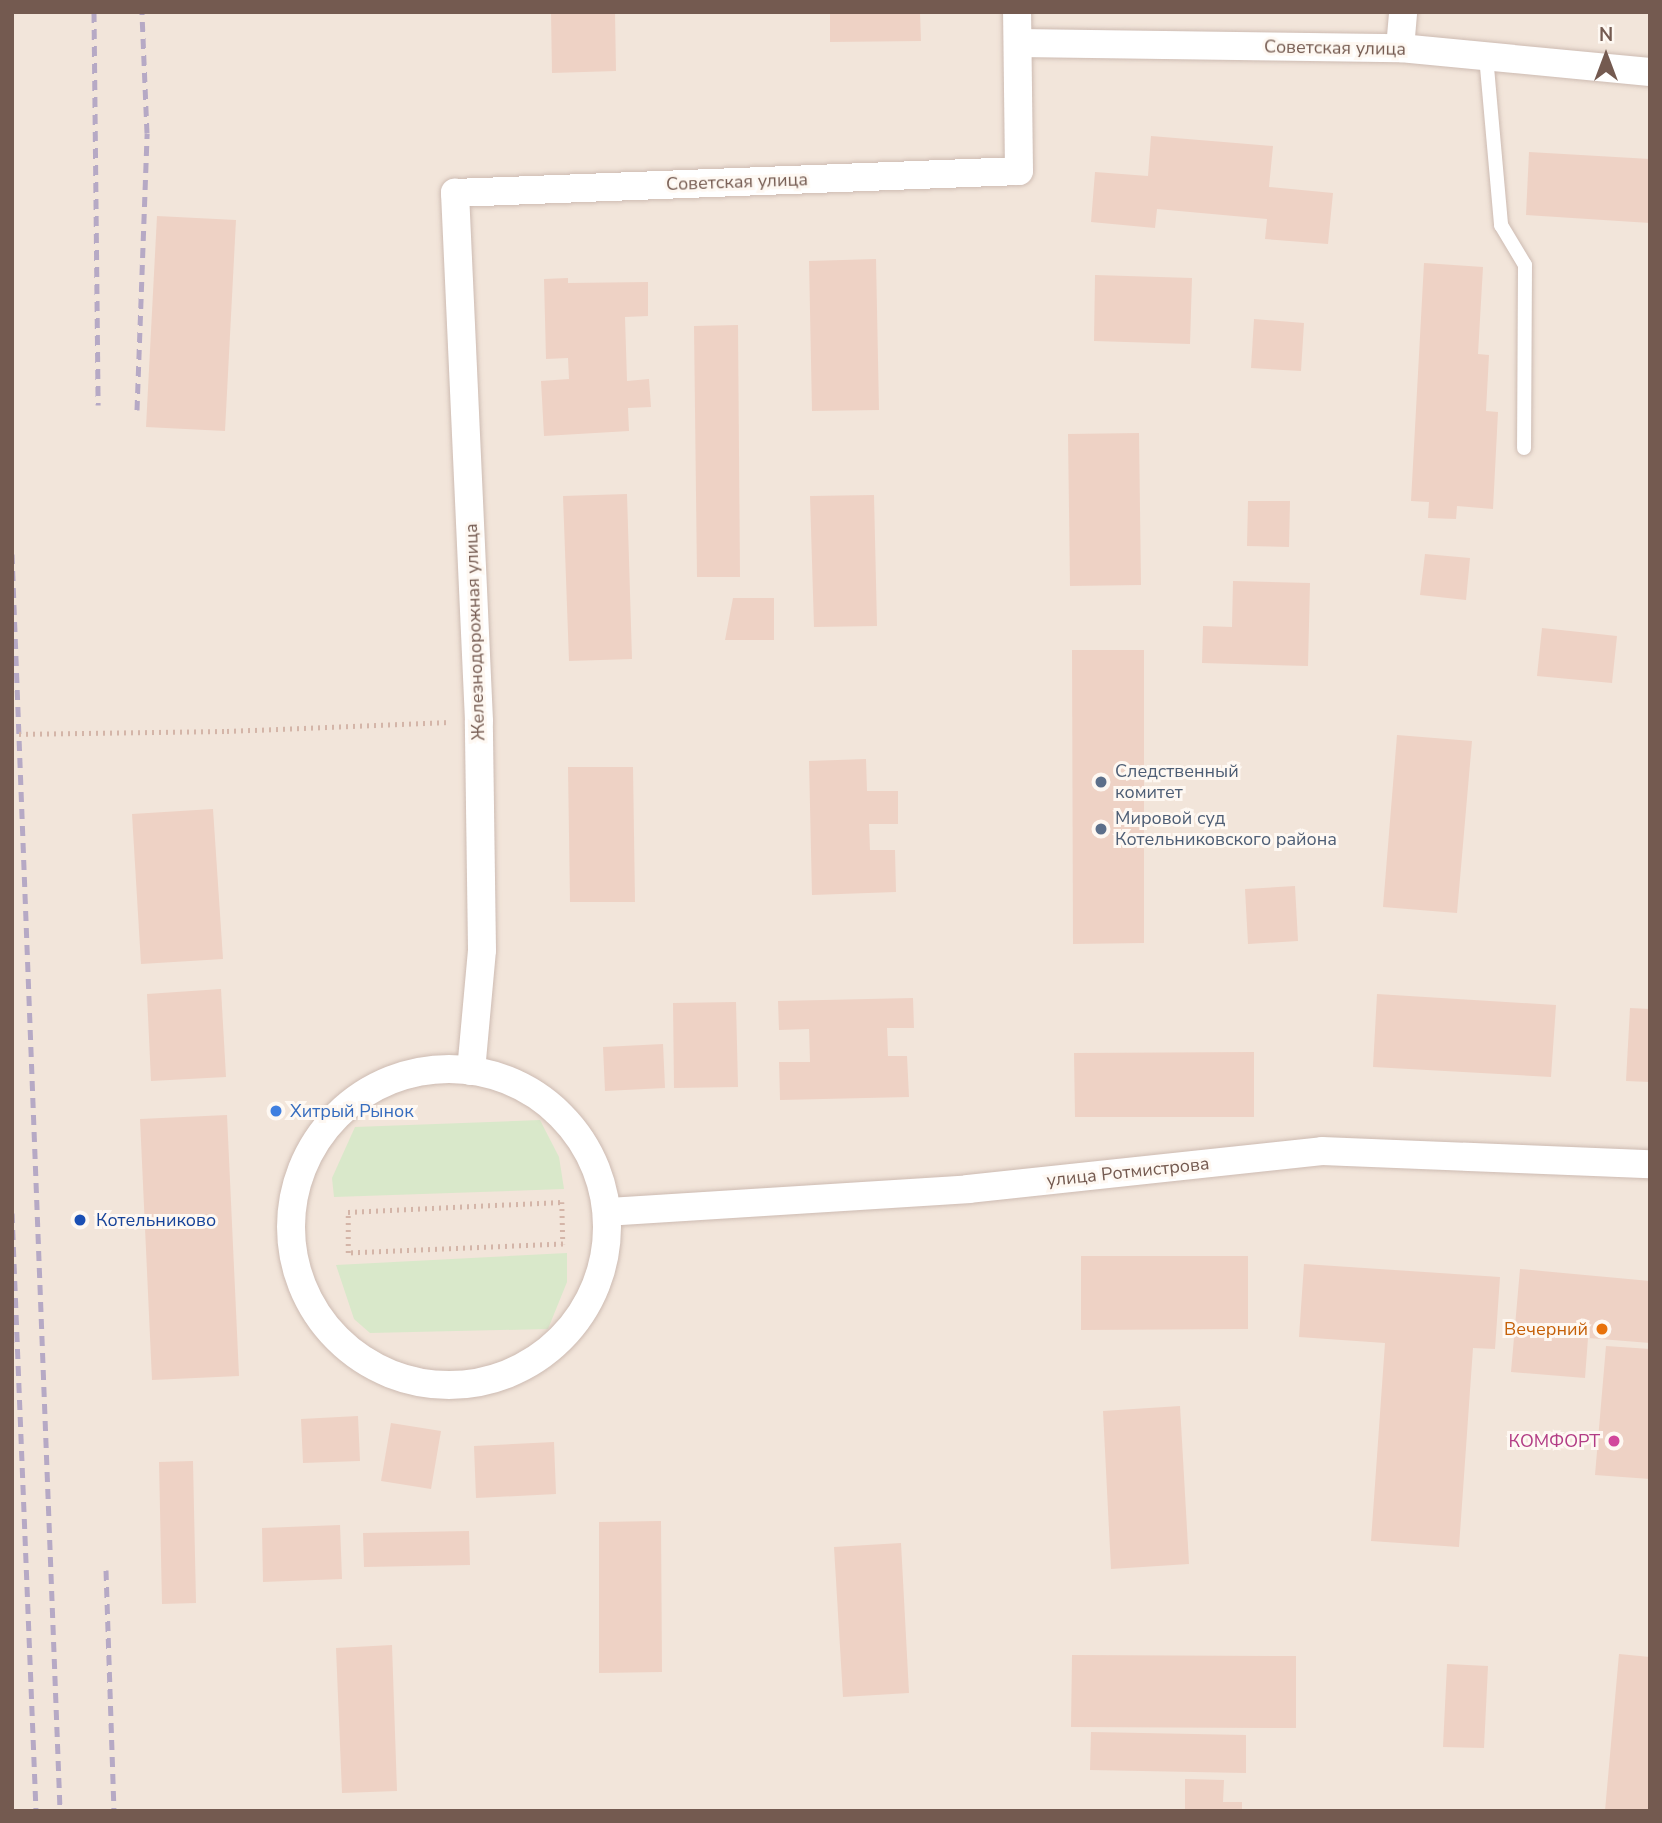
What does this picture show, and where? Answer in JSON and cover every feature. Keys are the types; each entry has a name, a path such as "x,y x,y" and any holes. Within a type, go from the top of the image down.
{"street":[{"path":"1017,12 1019,43"},
{"path":"1401,48 1404,12"},
{"name":"Советская улица","path":"455,193 1019,171 1019,43 1401,48 1650,72"},
{"name":"Железнодорожная улица","path":"455,193 479,721 482,950 471,1071"},
{"path":"471,1071 528,1090 573,1129 590,1155 607,1212 606,1252 583,1310 550,1348 519,1369 483,1381 433,1383 373,1366 342,1344 318,1316 292,1249 299,1177 322,1134 366,1093 399,1077 471,1071"},
{"name":"улица Ротмистрова","path":"607,1212 968,1189 1322,1151 1650,1164"}],"lane":[{"path":"1486,56 1501,225 1525,265 1524,448"}],"path":[{"path":"12,734 227,731 479,721"},
{"path":"562,1202 563,1244 348,1253 348,1212 562,1202"}],"shaded area":[{"path":"12,12 1650,12 1650,1811 12,1811"}],"green space":[{"path":"540,1120 559,1157 564,1189 334,1197 332,1178 355,1127"},
{"path":"567,1253 567,1282 548,1329 370,1333 354,1319 336,1265"}],"building":[{"path":"551,12 615,12 616,71 552,73"},
{"path":"830,12 920,12 921,41 830,42"},
{"path":"1151,136 1273,146 1269,187 1333,193 1328,244 1265,239 1267,219 1157,209 1155,228 1091,222 1095,172 1148,176"},
{"path":"1529,152 1650,159 1650,223 1526,215"},
{"path":"157,216 236,220 225,431 146,427"},
{"path":"876,259 879,410 812,411 809,261"},
{"path":"1424,263 1483,267 1478,354 1489,355 1486,411 1498,412 1493,509 1457,506 1456,519 1428,518 1429,502 1411,501"},
{"path":"1095,275 1192,278 1190,344 1094,341"},
{"path":"568,278 568,283 648,282 648,316 625,317 627,381 649,379 651,407 628,408 629,431 544,436 541,381 569,379 568,358 546,359 544,279"},
{"path":"1254,319 1304,323 1301,371 1251,368"},
{"path":"738,325 740,577 697,577 694,326"},
{"path":"1139,433 1141,585 1070,586 1068,434"},
{"path":"627,494 632,659 569,661 563,496"},
{"path":"874,495 877,626 814,627 810,496"},
{"path":"1248,501 1290,501 1289,547 1247,546"},
{"path":"1425,554 1470,558 1466,600 1420,595"},
{"path":"1233,581 1310,583 1308,666 1202,663 1203,626 1232,627"},
{"path":"733,598 774,598 774,640 725,640"},
{"path":"1542,628 1617,636 1612,683 1537,676"},
{"path":"1072,650 1144,650 1144,943 1073,944"},
{"path":"1397,735 1472,741 1457,913 1383,907"},
{"path":"866,759 867,791 898,791 898,824 869,824 870,850 895,850 896,892 812,895 809,761"},
{"path":"568,767 633,767 635,902 570,902"},
{"path":"213,809 223,959 141,964 132,814"},
{"path":"1295,886 1298,941 1248,944 1245,889"},
{"path":"221,989 226,1077 151,1081 147,994"},
{"path":"1377,994 1556,1005 1551,1077 1373,1067"},
{"path":"913,998 914,1028 887,1028 888,1056 907,1056 909,1097 780,1100 779,1062 810,1062 809,1029 779,1030 778,1001"},
{"path":"736,1002 738,1087 674,1088 673,1003"},
{"path":"1630,1008 1650,1009 1650,1082 1626,1081"},
{"path":"663,1044 665,1088 605,1091 603,1047"},
{"path":"1254,1052 1254,1117 1075,1117 1074,1053"},
{"name":"Котельниково","path":"227,1115 239,1376 152,1380 140,1119"},
{"path":"1081,1256 1248,1256 1248,1329 1081,1330"},
{"path":"1304,1264 1500,1277 1495,1349 1473,1348 1459,1547 1371,1541 1385,1343 1299,1337"},
{"path":"1520,1269 1650,1281 1650,1343 1588,1338 1585,1378 1511,1372"},
{"path":"1606,1346 1650,1349 1650,1479 1595,1475"},
{"path":"1180,1406 1189,1564 1111,1569 1103,1411"},
{"path":"358,1416 360,1461 303,1463 301,1419"},
{"path":"391,1423 441,1431 431,1489 381,1481"},
{"path":"554,1442 556,1494 476,1498 474,1446"},
{"path":"193,1461 196,1603 162,1604 159,1462"},
{"path":"661,1521 662,1672 599,1673 599,1522"},
{"path":"340,1525 342,1579 263,1582 262,1528"},
{"path":"469,1531 470,1565 364,1567 363,1533"},
{"path":"901,1543 909,1693 843,1697 834,1547"},
{"path":"392,1645 397,1791 342,1793 336,1648"},
{"path":"1619,1654 1650,1657 1650,1811 1605,1811"},
{"path":"1072,1655 1296,1656 1296,1728 1071,1727"},
{"path":"1447,1664 1488,1666 1484,1748 1443,1747"},
{"path":"1091,1732 1246,1735 1246,1773 1090,1770"},
{"path":"1185,1779 1224,1780 1223,1802 1242,1802 1242,1811 1185,1811"}],"railway":[{"path":"94,12 98,405"},
{"path":"137,410 147,133 142,12"},
{"path":"12,554 60,1811"},
{"path":"12,1213 36,1811"},
{"path":"106,1570 114,1811"}],"place":[{"name":"Следственный комитет","path":"1101,782"},
{"name":"Мировой суд Котельниковского района","path":"1101,829"},
{"name":"Хитрый Рынок","path":"276,1111"},
{"name":"Котельниково","path":"80,1220"},
{"name":"Вечерний","path":"1602,1329"},
{"name":"КОМФОРТ","path":"1614,1441"}]}
